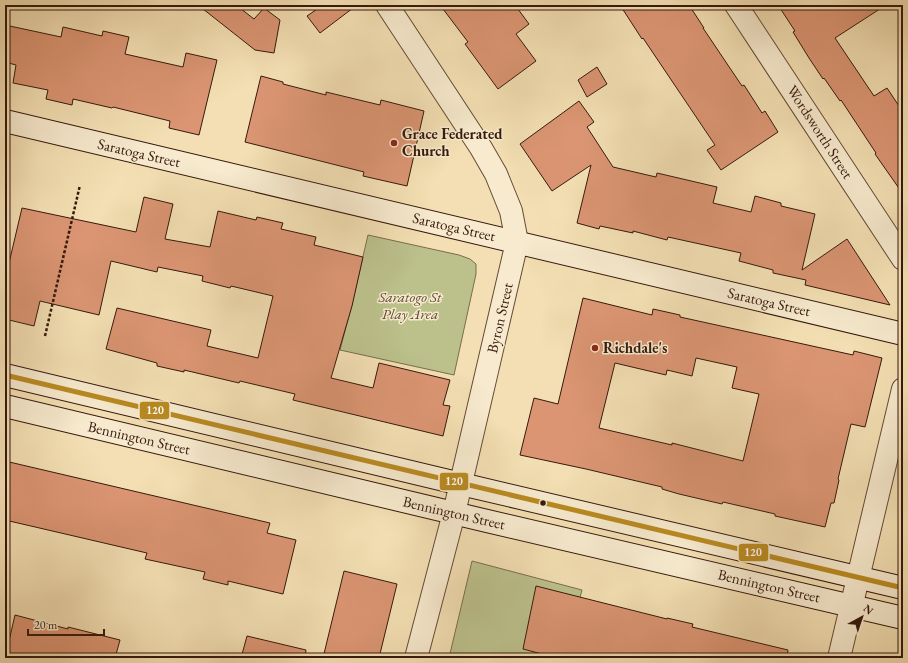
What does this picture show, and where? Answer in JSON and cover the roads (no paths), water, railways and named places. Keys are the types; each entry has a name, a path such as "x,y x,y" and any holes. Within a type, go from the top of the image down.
{"main road":[{"name":"Byron Street","path":"387,5 481,148 496,174 511,211 517,242 454,513 416,658"},
{"name":"Wordsworth Street","path":"736,5 903,259"},
{"name":"Saratoga Street","path":"5,121 903,334"},
{"name":"Bennington Street","path":"5,375 903,588"},
{"path":"839,658 903,389"},
{"name":"Bennington Street","path":"5,406 903,618"}],"place":[{"name":"Grace Federated Church","path":"394,143"},
{"name":"Richdale's","path":"595,348"}],"park label":[{"name":"Saratogo St Play Area","path":"410,306"}]}
